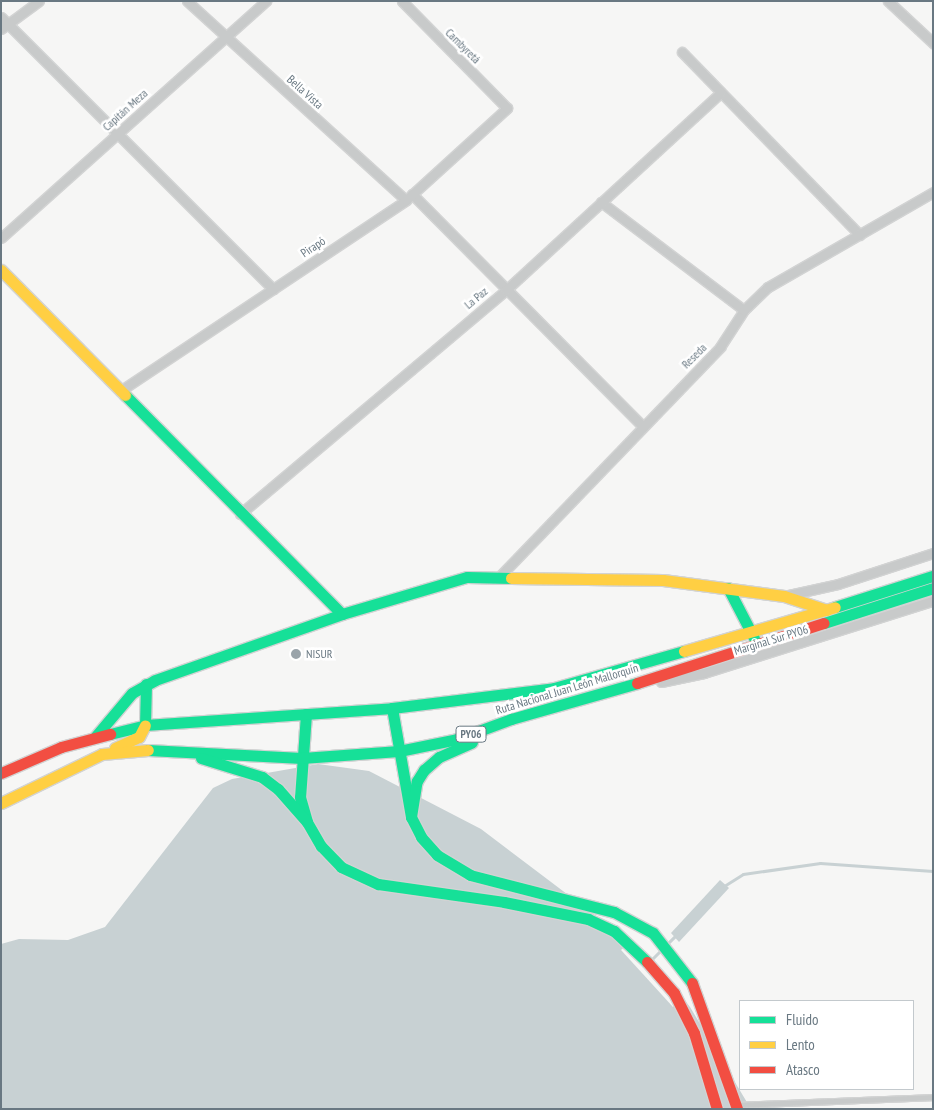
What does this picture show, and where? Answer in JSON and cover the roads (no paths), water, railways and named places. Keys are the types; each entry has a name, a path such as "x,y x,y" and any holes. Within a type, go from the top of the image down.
{"main road":[{"path":"1,270 240,514 342,614"},
{"path":"96,736 132,693 146,684 342,614 467,577 500,576 663,580 784,596 827,610"},
{"name":"Ruta Nacional Juan León Mallorquín","path":"1,772 96,736 145,725 392,708 554,688 827,610 933,576"},
{"path":"728,588 750,632 759,644"},
{"name":"Ruta Nacional Juan León Mallorquín","path":"1,803 102,754 173,750 302,758 399,751 457,739 933,588"},
{"path":"102,754 139,737 145,725 146,684"},
{"path":"392,708 411,817 422,837 437,855 470,875 538,890 614,912 653,933 690,977 736,1107"},
{"path":"411,817 417,781 439,757 501,732 541,711"},
{"path":"306,714 300,796 306,822"},
{"path":"173,750 262,777 283,794 306,822 321,846 341,866 378,884 504,902 588,919 614,931 636,949 674,994 694,1033 716,1109"}],"street":[{"path":"38,1 4,24 118,133 273,289"},
{"name":"Bella Vista","path":"187,1 409,197 506,290 642,426"},
{"name":"Capitán Meza","path":"1,238 266,1"},
{"name":"Cambyretá","path":"402,1 507,108"},
{"path":"888,1 933,43"},
{"path":"682,52 860,235"},
{"name":"La Paz","path":"240,514 506,290 720,93"},
{"name":"Pirapó","path":"120,391 409,197 507,108"},
{"name":"Reseda","path":"500,576 642,426 720,347 744,310 768,287 933,192"},
{"path":"601,202 744,310"},
{"path":"784,596 838,584 933,553"},
{"name":"Marginal Sur PY06","path":"614,690 704,673 933,600"}],"lane":[{"path":"736,1107 933,1097"}],"waterway":[{"path":"724,886 743,874 820,863 933,871"},
{"path":"650,961 677,934"}],"place":[{"name":"NISUR","path":"296,654"}]}
